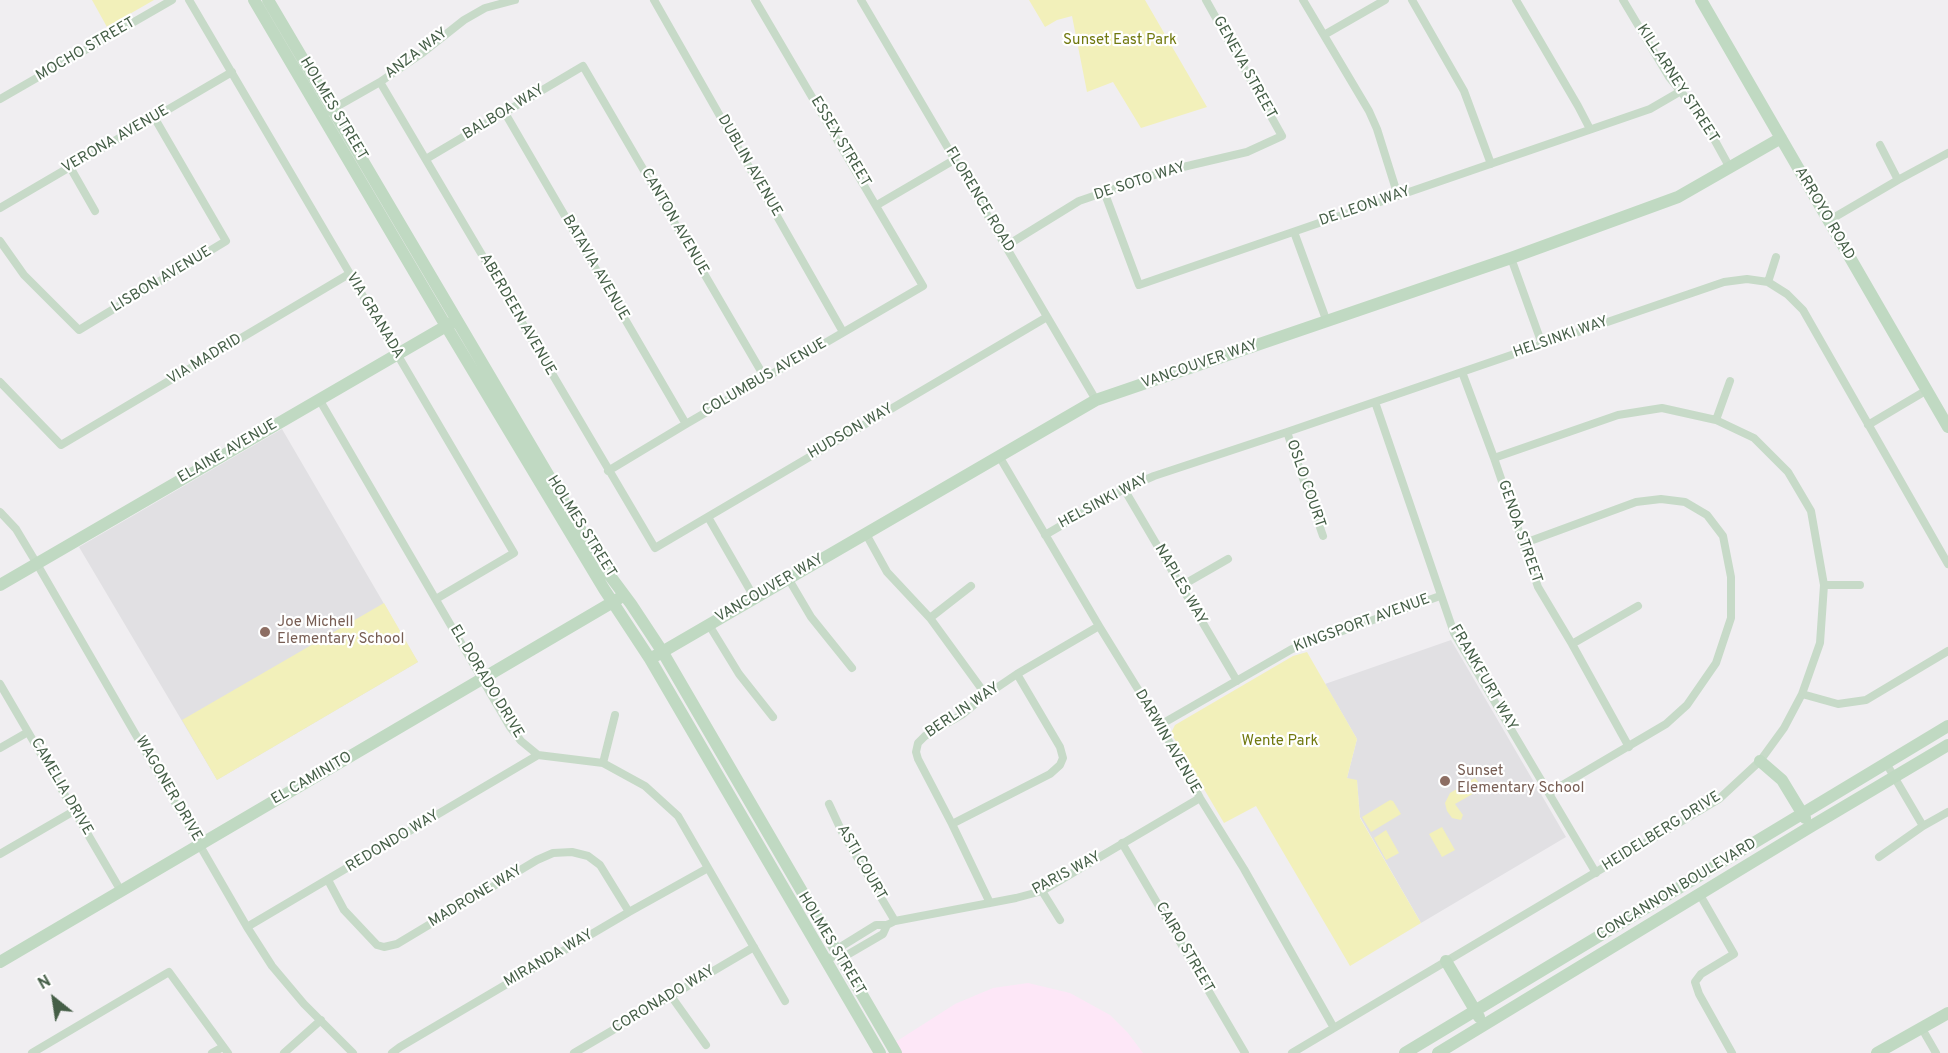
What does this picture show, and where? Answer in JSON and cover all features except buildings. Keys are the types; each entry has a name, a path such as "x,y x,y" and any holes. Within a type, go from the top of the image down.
{"main road":[{"name":"HOLMES STREET","path":"254,0 321,115 452,323 618,599 650,659 832,957 895,1053"},
{"name":"HOLMES STREET","path":"268,0 333,108 452,323"},
{"name":"ARROYO ROAD","path":"1701,0 1948,427"},
{"name":"VANCOUVER WAY","path":"650,659 1096,400 1327,322 1678,197 1781,138"},
{"name":"ELAINE AVENUE","path":"0,585 452,323"},
{"name":"HOLMES STREET","path":"618,599 662,651 832,957 880,1053"},
{"name":"EL CAMINITO","path":"0,962 618,599"},
{"name":"CONCANNON BOULEVARD","path":"1405,1053 1948,726"},
{"name":"CONCANNON BOULEVARD","path":"1438,1053 1810,826 1948,746"},
{"path":"1760,761 1782,780 1810,826"},
{"path":"1446,961 1484,1026"},
{"path":"1877,1053 1948,1013"}],"street":[{"name":"MOCHO STREET","path":"0,99 172,0"},
{"name":"VIA GRANADA","path":"189,0 514,553 436,599"},
{"name":"ANZA WAY","path":"321,115 380,82 421,54 464,20 485,8 515,0"},
{"name":"DUBLIN AVENUE","path":"654,0 843,332"},
{"name":"ESSEX STREET","path":"755,0 923,286"},
{"name":"FLORENCE ROAD","path":"861,0 1096,400"},
{"name":"GENEVA STREET","path":"1206,0 1282,136"},
{"path":"1303,0 1373,120 1398,196"},
{"path":"1324,35 1385,0"},
{"path":"1412,0 1464,91 1491,164"},
{"path":"1516,0 1590,129"},
{"name":"KILLARNEY STREET","path":"1623,0 1669,77 1703,119 1730,168"},
{"name":"BALBOA WAY","path":"426,159 583,66"},
{"name":"CANTON AVENUE","path":"583,66 765,378"},
{"name":"VERONA AVENUE","path":"0,208 232,72"},
{"name":"ABERDEEN AVENUE","path":"380,82 655,548"},
{"name":"DE LEON WAY","path":"1105,194 1139,285 1650,109 1681,91"},
{"name":"BATAVIA AVENUE","path":"505,113 686,424"},
{"name":"LISBON AVENUE","path":"0,240 24,275 79,330 226,241 154,117"},
{"name":"DE SOTO WAY","path":"1006,246 1079,201 1105,194 1166,171 1247,152 1282,136"},
{"path":"1880,144 1898,180"},
{"path":"1828,221 1898,180 1946,157"},
{"path":"877,205 954,160"},
{"path":"70,166 95,212"},
{"path":"1294,232 1327,322"},
{"path":"1776,257 1768,282 1786,294 1803,310 1948,564"},
{"path":"1510,258 1542,344"},
{"name":"VIA MADRID","path":"0,382 61,445 349,274"},
{"name":"HELSINKI WAY","path":"1045,535 1124,489 1154,476 1724,282 1748,279 1768,282"},
{"name":"COLUMBUS AVENUE","path":"608,471 923,286"},
{"name":"HUDSON WAY","path":"655,548 1047,317"},
{"name":"GENOA STREET","path":"1462,372 1538,587 1629,747"},
{"path":"1716,420 1730,381"},
{"path":"1868,425 1927,390"},
{"name":"EL DORADO DRIVE","path":"319,399 481,680 510,727 521,741 538,755"},
{"name":"FRANKFURT WAY","path":"1375,402 1454,633 1596,873"},
{"name":"HEIDELBERG DRIVE","path":"1292,1053 1719,799 1760,761 1784,728 1802,694 1820,644 1824,585 1811,511 1788,472 1754,438 1716,420 1662,408 1618,414 1494,458"},
{"name":"OSLO COURT","path":"1287,432 1323,536"},
{"name":"DARWIN AVENUE","path":"999,456 1160,725 1334,1028"},
{"name":"NAPLES WAY","path":"1124,489 1237,681"},
{"path":"1522,544 1636,502 1661,499 1685,502 1707,515 1723,536 1731,577 1731,618 1716,663 1687,705 1666,724 1550,793"},
{"name":"WAGONER DRIVE","path":"0,512 16,529 38,564 247,927 272,966 353,1053"},
{"path":"708,517 754,597"},
{"path":"866,534 887,572 930,618 986,695"},
{"path":"1180,586 1228,560"},
{"path":"788,578 810,617 852,668"},
{"path":"1824,585 1860,585"},
{"path":"930,618 971,586"},
{"name":"KINGSPORT AVENUE","path":"1160,725 1292,649 1440,596"},
{"path":"1572,644 1638,606"},
{"path":"709,625 739,674 773,717"},
{"name":"BERLIN WAY","path":"990,903 918,759 916,752 918,743 925,736 963,714 1017,674 1099,626"},
{"path":"1802,694 1838,704 1866,700 1948,651"},
{"path":"952,824 1050,774 1060,765 1063,758 1060,747 1017,674"},
{"name":"CAMELIA DRIVE","path":"0,684 121,891"},
{"path":"603,764 615,715"},
{"path":"0,748 28,732"},
{"path":"538,755 603,764 645,786 678,816 785,1001"},
{"name":"REDONDO WAY","path":"247,927 538,755"},
{"path":"1886,763 1923,826"},
{"name":"PARIS WAY","path":"832,957 842,946 876,925 1042,891 1200,798"},
{"name":"ASTI COURT","path":"829,804 891,923"},
{"path":"0,854 74,811"},
{"path":"1879,857 1923,826 1948,813"},
{"name":"CAIRO STREET","path":"1122,843 1245,1053"},
{"name":"MADRONE WAY","path":"328,880 344,910 377,945 384,947 397,944 537,860 553,853 572,852 588,856 600,865 629,912"},
{"name":"MIRANDA WAY","path":"392,1053 629,912 708,868"},
{"path":"1042,891 1060,920"},
{"path":"1700,895 1734,954 1701,974 1695,982 1699,994 1732,1053"},
{"name":"CORONADO WAY","path":"578,1052 754,947"},
{"path":"32,1053 170,972 226,1050 212,1053"},
{"path":"671,996 706,1045"},
{"path":"284,1053 321,1020"},
{"path":"1921,1027 1936,1053"}],"shaded area":[{"name":"Joe Michell Elementary School","path":"282,429 418,662 217,780 79,547"},
{"name":"Sunset Elementary School","path":"1451,640 1566,837 1421,923 1360,817 1357,782 1347,778 1357,739 1325,684"},
{"path":"1028,983 1070,993 1110,1015 1143,1053 900,1053 894,1043 955,1004 993,988"}],"green space":[{"path":"92,0 154,0 107,27"},
{"name":"Sunset East Park","path":"1029,0 1145,0 1207,107 1141,128 1113,82 1087,92 1072,16 1057,20 1045,27"},
{"path":"384,603 418,662 217,780 182,720"},
{"name":"Wente Park","path":"1307,652 1357,739 1347,778 1357,780 1360,818 1421,923 1350,966 1256,806 1224,823 1171,733 1175,725 1293,656"},
{"path":"1475,778 1483,788 1455,804 1463,815 1461,820 1452,818 1445,803 1450,793"},
{"path":"1390,800 1401,814 1371,832 1362,817"},
{"path":"1442,827 1455,850 1442,857 1429,834"},
{"path":"1386,830 1399,853 1386,860 1374,838"}],"place":[{"name":"Joe Michell Elementary School","path":"265,632"},
{"name":"Sunset Elementary School","path":"1445,781"}]}
